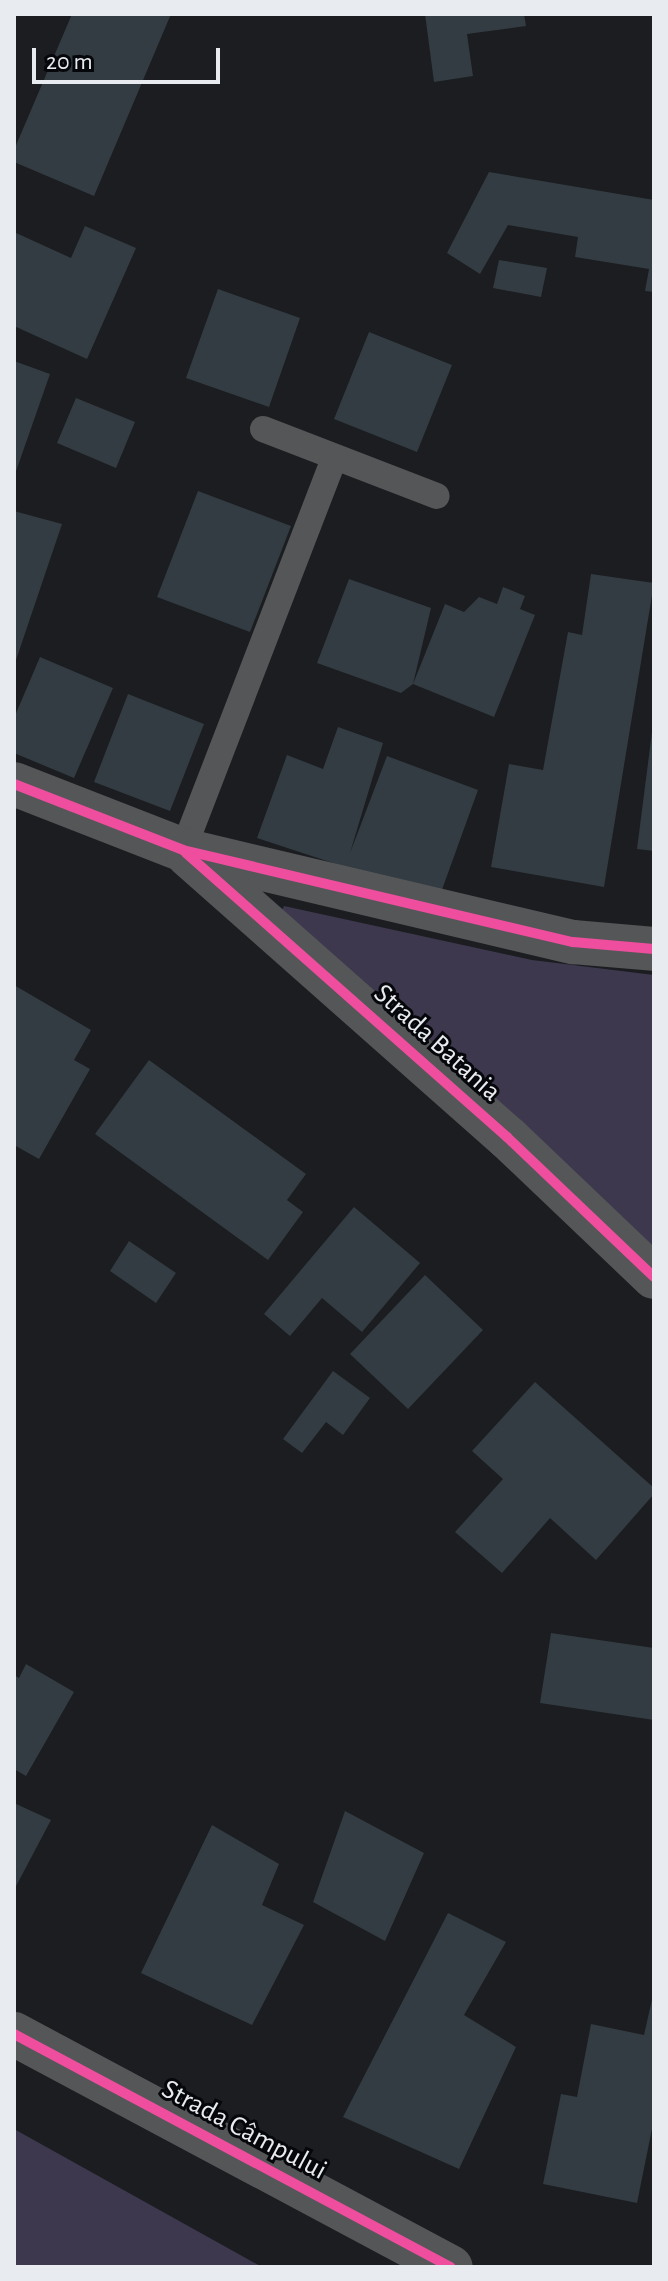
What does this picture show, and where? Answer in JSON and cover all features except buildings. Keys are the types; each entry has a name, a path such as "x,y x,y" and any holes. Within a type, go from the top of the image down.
{"street":[{"name":"Strada Batania","path":"14,784 183,850 573,942 654,949"},
{"name":"Strada Batania","path":"183,850 507,1137 654,1277"},
{"name":"Strada Câmpului","path":"18,2046 451,2267"}],"lane":[{"path":"263,429 437,496"},
{"path":"183,850 335,457"}],"shaded area":[{"path":"284,906 532,960 654,975 654,1247 278,919"},
{"path":"14,2129 262,2267 14,2267"}],"cycle path":[{"path":"14,784 183,850 573,942 654,949"},
{"path":"186,853 507,1137 654,1277"},
{"path":"14,2034 451,2267"}]}
